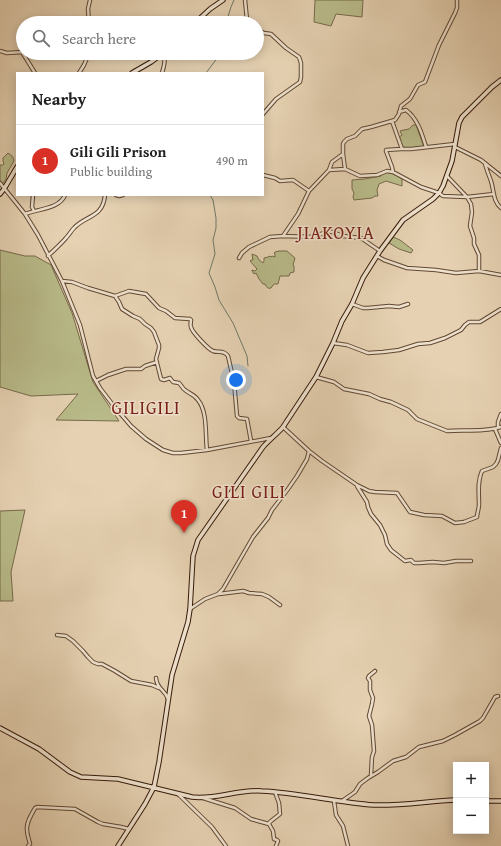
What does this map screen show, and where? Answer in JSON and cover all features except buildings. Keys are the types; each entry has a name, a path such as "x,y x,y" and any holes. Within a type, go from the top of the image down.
{"street":[{"path":"88,16 90,0"},
{"path":"202,16 210,8 223,0"},
{"path":"245,0 247,16"},
{"path":"345,169 343,154 344,142 355,136 360,130 392,121 396,118 401,106 410,99 418,85 425,82 439,45 457,8 457,0"},
{"path":"264,33 271,34 286,48 299,57 301,63 301,77 300,82 276,99 264,113"},
{"path":"0,51 7,53 16,52"},
{"path":"28,60 34,72"},
{"path":"80,72 86,60"},
{"path":"134,72 153,60"},
{"path":"162,72 164,60"},
{"path":"118,845 129,830 154,787 172,675 188,622 194,556 198,540 206,526 263,447 283,427 316,377 342,321 352,304 363,278 380,251 403,220 423,207 438,193 443,186 452,161 459,122 492,87 501,80"},
{"path":"399,112 406,110 411,115 417,123 426,148"},
{"path":"392,121 402,149"},
{"path":"393,172 386,151 455,146 484,162 501,176"},
{"path":"283,236 298,214 309,191 329,170 332,162 343,154"},
{"path":"484,162 492,182 497,204 501,208"},
{"path":"0,194 16,169"},
{"path":"329,170 345,169 360,176 393,172 421,187 443,196 467,197 494,194"},
{"path":"264,175 280,181 293,180 309,191"},
{"path":"447,176 467,197 472,207 470,226 474,238 474,244 479,255 479,271"},
{"path":"0,183 25,214 38,235 62,281 80,325 96,381 113,405 131,426 146,439 163,450 173,453 207,450 271,438"},
{"path":"33,196 32,207 34,212"},
{"path":"25,214 61,202 64,196"},
{"path":"48,256 66,239 75,227 92,217 97,212 104,203 104,196"},
{"path":"239,258 244,251 254,244 273,236 314,237 326,232 361,238 380,251"},
{"path":"377,256 407,268 456,273 479,271 501,275"},
{"path":"62,281 72,282 92,290 115,296 120,302 122,309 138,318 151,328 159,345 157,362 162,379 164,380 170,378 173,382 179,383 200,402 204,415 207,450"},
{"path":"115,296 128,291 146,294 159,308 166,311 173,317 190,319 191,329 210,349 226,354 234,382 237,416 239,418 247,419 251,441"},
{"path":"352,304 363,308 389,306 399,307 408,304"},
{"path":"333,343 347,345 368,353 399,350 445,338 461,330 469,322 480,322 501,309"},
{"path":"96,381 110,374 126,369 141,369 157,362"},
{"path":"316,377 334,382 344,389 369,394 391,402 408,410 417,419 442,430 469,431 498,427"},
{"path":"501,414 498,422 501,443"},
{"path":"283,427 309,451 357,485 369,491 397,493 408,511 424,515 442,516 455,523 464,522 477,517 479,504 479,476 482,471 493,467 498,460 501,448"},
{"path":"218,594 227,583 253,537 294,480 307,459 309,451"},
{"path":"357,485 371,514 380,525 385,535 387,544 391,550 405,561 411,560 414,563 471,561"},
{"path":"190,609 205,599 218,594 243,591 263,594 280,605"},
{"path":"57,635 66,636 73,641 93,662 110,668 132,681 159,688 165,693 168,699"},
{"path":"371,775 372,757 374,751 372,724 369,716 373,698 370,690 370,681 368,678 375,671"},
{"path":"156,678 159,688"},
{"path":"342,801 355,792 360,784 371,775 378,772 393,761 406,757 419,747 443,741 455,736 480,721 495,698 498,696"},
{"path":"0,728 39,749 70,772 81,777 118,780 154,787 177,794 202,798 235,808 251,819 269,824 273,831 274,839 278,841 276,846"},
{"path":"202,798 246,791 260,791 366,804 389,805 453,800"},
{"path":"269,824 271,820 280,814 279,803 275,792"},
{"path":"177,794 212,827 226,846"},
{"path":"334,801 336,815 343,826 348,846"},
{"path":"489,801 500,802"},
{"path":"28,846 30,844 26,829 27,822 35,808 38,807 75,809 103,824 129,830"}],"green space":[{"path":"315,0 363,0 362,17 336,14 331,26 314,22"},
{"path":"413,125 416,125 424,147 402,147 398,138 402,135 400,131 409,129"},
{"path":"8,153 13,157 14,161 7,173 6,179 1,184 0,165 4,164 3,158"},
{"path":"387,172 397,175 402,179 402,186 386,181 379,184 377,190 378,196 354,200 352,180 381,176 382,173"},
{"path":"393,237 400,240 413,250 411,253 399,249 389,243"},
{"path":"0,250 25,256 35,256 51,265 72,313 93,382 119,421 56,420 78,394 31,396 0,387"},
{"path":"279,251 287,251 295,258 293,265 294,272 290,273 289,276 280,276 278,284 274,284 271,288 269,288 263,284 256,273 254,274 252,270 255,271 257,269 250,261 253,260 252,254 257,256 263,263 264,258 269,256 275,257 274,253"},
{"path":"25,510 11,572 13,601 0,601 0,511"}],"waterway":[{"path":"228,16 234,0"},
{"path":"207,72 216,60"},
{"path":"211,196 213,200 216,228 213,240 215,254 209,273 219,300 233,323 247,356 248,366"}],"place":[{"name":"Gili Gili Prison","path":"184,533"}],"district":[{"name":"JIAKOYIA","path":"336,232"},
{"name":"GILIGILI","path":"146,407"},
{"name":"GILI GILI","path":"249,491"}]}
